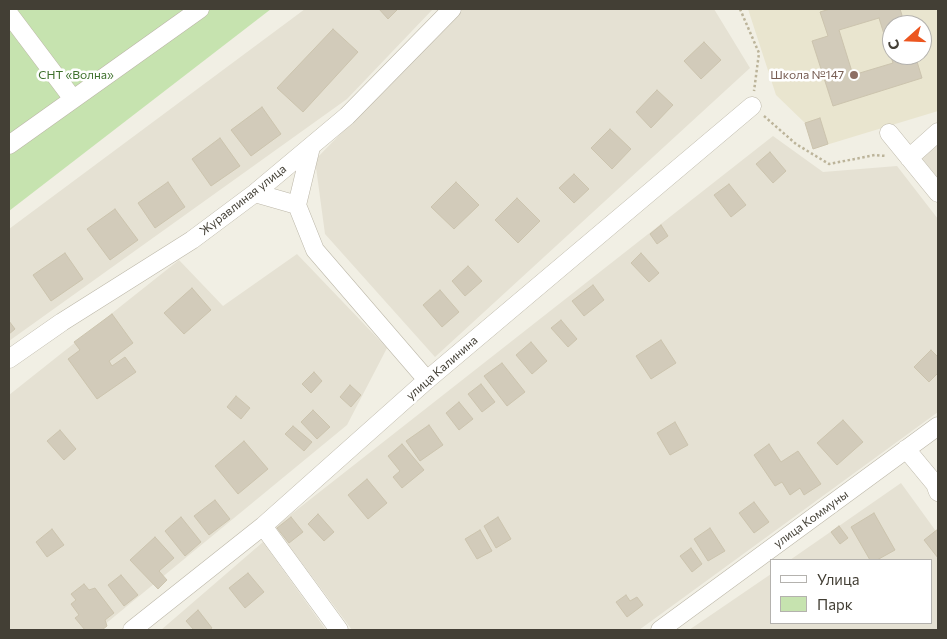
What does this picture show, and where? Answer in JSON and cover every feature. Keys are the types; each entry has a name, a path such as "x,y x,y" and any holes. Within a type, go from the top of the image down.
{"street":[{"path":"18,9 9,15 73,99"},
{"path":"9,146 200,9"},
{"name":"Журавлиная улица","path":"9,359 62,322 192,240 254,193 347,116 452,9"},
{"name":"улица Калинина","path":"132,630 263,526 427,380 752,106"},
{"path":"909,158 938,132"},
{"path":"889,133 938,194"},
{"path":"311,147 297,205 315,250 427,380"},
{"path":"254,193 297,205"},
{"name":"улица Коммуны","path":"660,630 938,426"},
{"path":"906,449 935,484 938,492"},
{"path":"263,526 339,630"}],"path":[{"path":"740,9 759,53 752,106 796,144 829,164 875,155 909,158"}],"shaded area":[{"path":"305,9 433,9 347,99 9,341 9,229"},
{"path":"462,9 714,9 750,68 435,357 325,234 315,160"},
{"name":"Школа №147","path":"748,9 938,9 938,111 813,149 805,123 776,95"},
{"path":"773,136 823,172 897,166 938,219 938,412 639,630 352,630 275,527"},
{"path":"938,141 938,178 920,156"},
{"path":"297,254 387,348 347,425 98,630 9,630 9,395 179,260 223,306"},
{"path":"901,483 938,534 938,630 689,630 770,575 770,624 932,624 932,559 791,559"},
{"path":"263,542 326,630 161,630"}],"green space":[{"name":"СНТ «Волна»","path":"9,9 271,9 9,211"}],"building":[{"path":"379,9 398,9 388,19"},
{"path":"830,9 900,9 902,15 882,15 882,28 879,18 839,30 853,75 886,65 918,65 922,78 833,106 812,41 828,36 820,12"},
{"path":"333,29 358,52 303,112 277,88"},
{"path":"704,42 721,60 701,79 684,61"},
{"path":"657,90 673,105 651,128 636,112"},
{"path":"262,107 281,134 251,156 231,130"},
{"path":"820,118 828,144 813,149 805,123"},
{"path":"610,129 631,149 612,169 591,148"},
{"path":"220,138 240,166 211,186 192,159"},
{"path":"770,152 786,171 773,183 756,164"},
{"path":"574,174 589,189 574,203 559,188"},
{"path":"168,182 185,207 155,228 138,203"},
{"path":"456,182 479,205 454,229 431,207"},
{"path":"729,184 746,205 731,217 714,195"},
{"path":"517,198 540,221 518,243 495,220"},
{"path":"115,209 138,240 110,260 87,229"},
{"path":"661,225 668,236 657,244 650,234"},
{"path":"65,253 83,279 51,301 33,275"},
{"path":"641,253 659,273 649,282 631,263"},
{"path":"468,266 482,281 465,296 452,281"},
{"path":"593,285 604,300 584,316 572,301"},
{"path":"192,288 211,310 184,334 164,313"},
{"path":"440,290 459,312 442,327 423,305"},
{"path":"112,314 133,343 109,361 112,366 125,357 136,372 97,399 68,359 80,350 74,342"},
{"path":"561,320 577,339 568,347 551,328"},
{"path":"9,321 15,329 9,334"},
{"path":"661,340 676,363 651,379 636,356"},
{"path":"531,342 547,361 532,374 516,355"},
{"path":"931,350 938,357 938,373 929,382 914,367"},
{"path":"502,363 525,392 507,406 484,376"},
{"path":"314,372 322,381 311,393 302,384"},
{"path":"481,384 495,402 482,412 468,394"},
{"path":"350,385 361,395 351,407 340,397"},
{"path":"236,396 250,408 241,419 227,407"},
{"path":"459,402 473,419 459,430 446,413"},
{"path":"313,410 330,427 317,439 301,422"},
{"path":"843,420 863,442 837,465 817,443"},
{"path":"675,422 688,445 670,455 657,433"},
{"path":"429,425 443,445 420,461 406,441"},
{"path":"293,426 312,442 304,451 285,434"},
{"path":"60,430 76,449 64,460 47,441"},
{"path":"244,441 268,469 238,494 215,466"},
{"path":"402,444 424,470 402,488 393,477 400,471 388,456"},
{"path":"769,444 781,462 798,451 821,484 804,495 800,488 790,495 782,482 775,486 754,455"},
{"path":"367,479 387,503 368,519 348,495"},
{"path":"215,500 230,519 209,535 194,516"},
{"path":"754,502 769,522 754,533 739,513"},
{"path":"874,513 895,550 879,559 869,559 851,527"},
{"path":"318,514 334,532 324,541 308,524"},
{"path":"181,517 201,542 185,556 165,531"},
{"path":"291,517 303,532 289,543 277,528"},
{"path":"498,517 511,539 496,548 484,526"},
{"path":"839,526 848,538 840,544 831,532"},
{"path":"710,528 725,551 708,561 694,539"},
{"path":"52,529 64,545 47,557 36,542"},
{"path":"938,529 938,558 924,540"},
{"path":"480,530 492,551 477,559 465,539"},
{"path":"155,537 174,558 159,571 167,580 158,589 130,560"},
{"path":"691,548 702,564 692,572 680,556"},
{"path":"248,573 264,592 245,608 229,588"},
{"path":"121,575 138,595 124,606 108,585"},
{"path":"84,584 89,590 95,588 114,613 105,620 107,626 102,630 85,630 75,618 79,615 71,604 76,600 71,594"},
{"path":"626,595 630,601 637,597 643,605 627,617 616,602"},
{"path":"198,610 212,628 209,630 194,630 186,621"}],"place":[{"name":"Школа №147","path":"854,75"}]}
